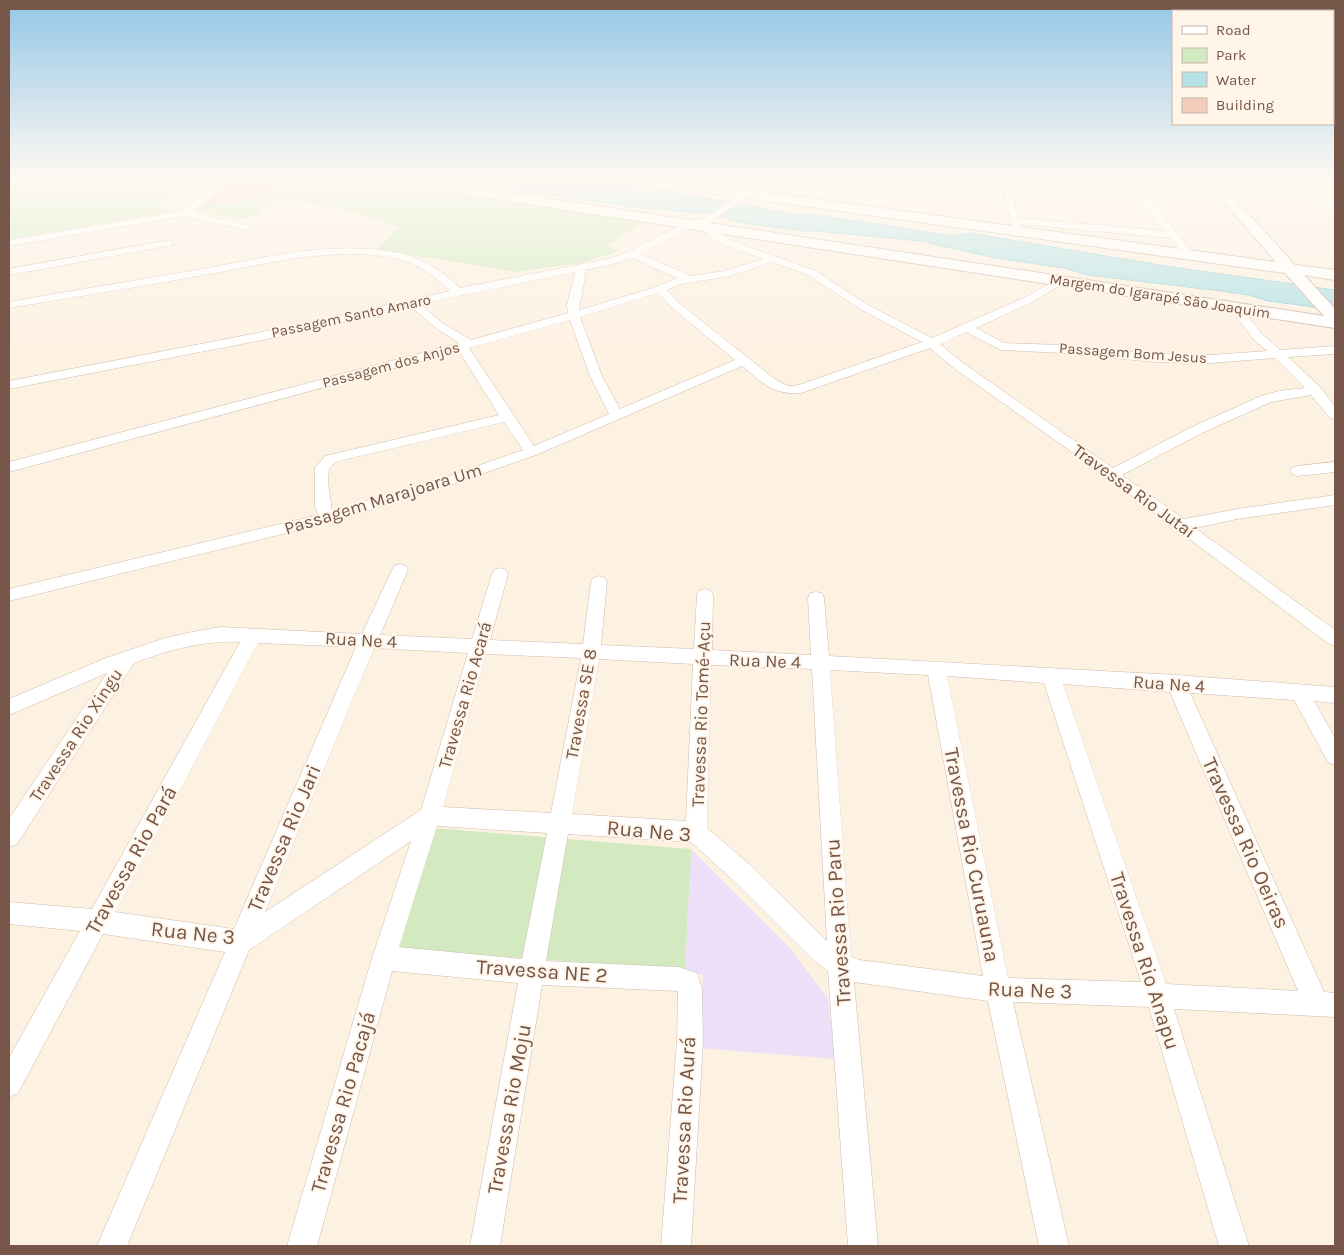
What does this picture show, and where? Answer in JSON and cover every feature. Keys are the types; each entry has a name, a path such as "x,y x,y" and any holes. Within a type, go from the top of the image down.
{"street":[{"path":"9,243 42,238"},
{"name":"Passagem Santo Amaro","path":"9,385 292,330 458,292 581,268 632,254 663,238"},
{"name":"Travessa Rio Jutaí","path":"718,238 812,273 864,307 932,343 959,366 1112,474 1335,639"},
{"name":"Margem do Igarapé São Joaquim","path":"800,238 1335,323"},
{"path":"1083,238 1191,256 1335,276"},
{"path":"1176,238 1191,256"},
{"path":"1263,238 1335,318"},
{"path":"9,272 168,243"},
{"path":"9,305 272,260 341,251 387,254 413,260 442,276 458,292"},
{"path":"632,254 689,279"},
{"name":"Passagem dos Anjos","path":"9,467 466,345 689,279 726,274 772,259"},
{"path":"581,268 573,305 574,314 596,376 616,414"},
{"path":"660,289 675,305 743,361 780,388 786,390 801,389 932,343 1030,299 1060,280"},
{"path":"418,307 437,324 466,345 506,417 531,452"},
{"path":"1236,308 1258,337 1274,353 1289,363 1316,391 1335,415"},
{"name":"Passagem Bom Jesus","path":"966,327 996,344 1007,346 1186,359 1211,359 1335,350"},
{"name":"Passagem Marajoara Um","path":"9,595 327,518 435,485 531,452 743,361"},
{"path":"1112,474 1197,430 1252,407 1266,399 1279,395 1316,391"},
{"path":"327,518 323,506 320,482 322,468 330,459 375,446 506,417"},
{"path":"1298,471 1335,467"},
{"path":"1182,525 1237,514 1335,500"},
{"name":"Travessa Rio Jari","path":"112,1246 368,641 400,570"},
{"name":"Travessa Rio Acará","path":"384,958 430,816 500,574"},
{"name":"Travessa SE 8","path":"532,972 591,652 600,582"},
{"name":"Travessa Rio Tomé-Açu","path":"696,832 705,595"},
{"name":"Travessa Rio Paru","path":"816,598 840,966 862,1246"},
{"name":"Rua Ne 4","path":"9,707 127,658 195,637 220,634 936,668 1335,695"},
{"name":"Travessa Rio Pará","path":"9,1084 253,635"},
{"name":"Travessa Rio Xingu","path":"9,837 127,658"},
{"name":"Travessa Rio Curuauna","path":"936,668 998,990 1054,1246"},
{"name":"Travessa Rio Anapu","path":"1051,677 1158,996 1234,1246"},
{"name":"Travessa Rio Oeiras","path":"1176,683 1326,1004"},
{"path":"1300,694 1329,739 1335,756"},
{"name":"Rua Ne 3","path":"9,913 96,921 240,942 430,816 696,832 741,872 820,951 840,966 876,976 998,990 1071,991 1326,1004"},
{"name":"Travessa NE 2","path":"384,958 532,972 685,980 690,984 690,993"},
{"name":"Travessa Rio Pacajá","path":"302,1246 384,958"},
{"name":"Travessa Rio Moju","path":"485,1246 532,972"},
{"name":"Travessa Rio Aurá","path":"676,1246 690,1041 690,993"}],"shaded area":[{"path":"691,849 791,949 828,999 835,1059 699,1048 703,975 685,970"}],"green space":[{"path":"388,238 619,238 607,245 618,251 581,263 514,272 376,249"},
{"path":"432,828 691,849 685,970 399,949"}],"water":[{"path":"884,238 997,238 1165,266 1335,290 1335,312 1268,301 1248,295 1088,275 1064,268 995,258 920,241"}]}
